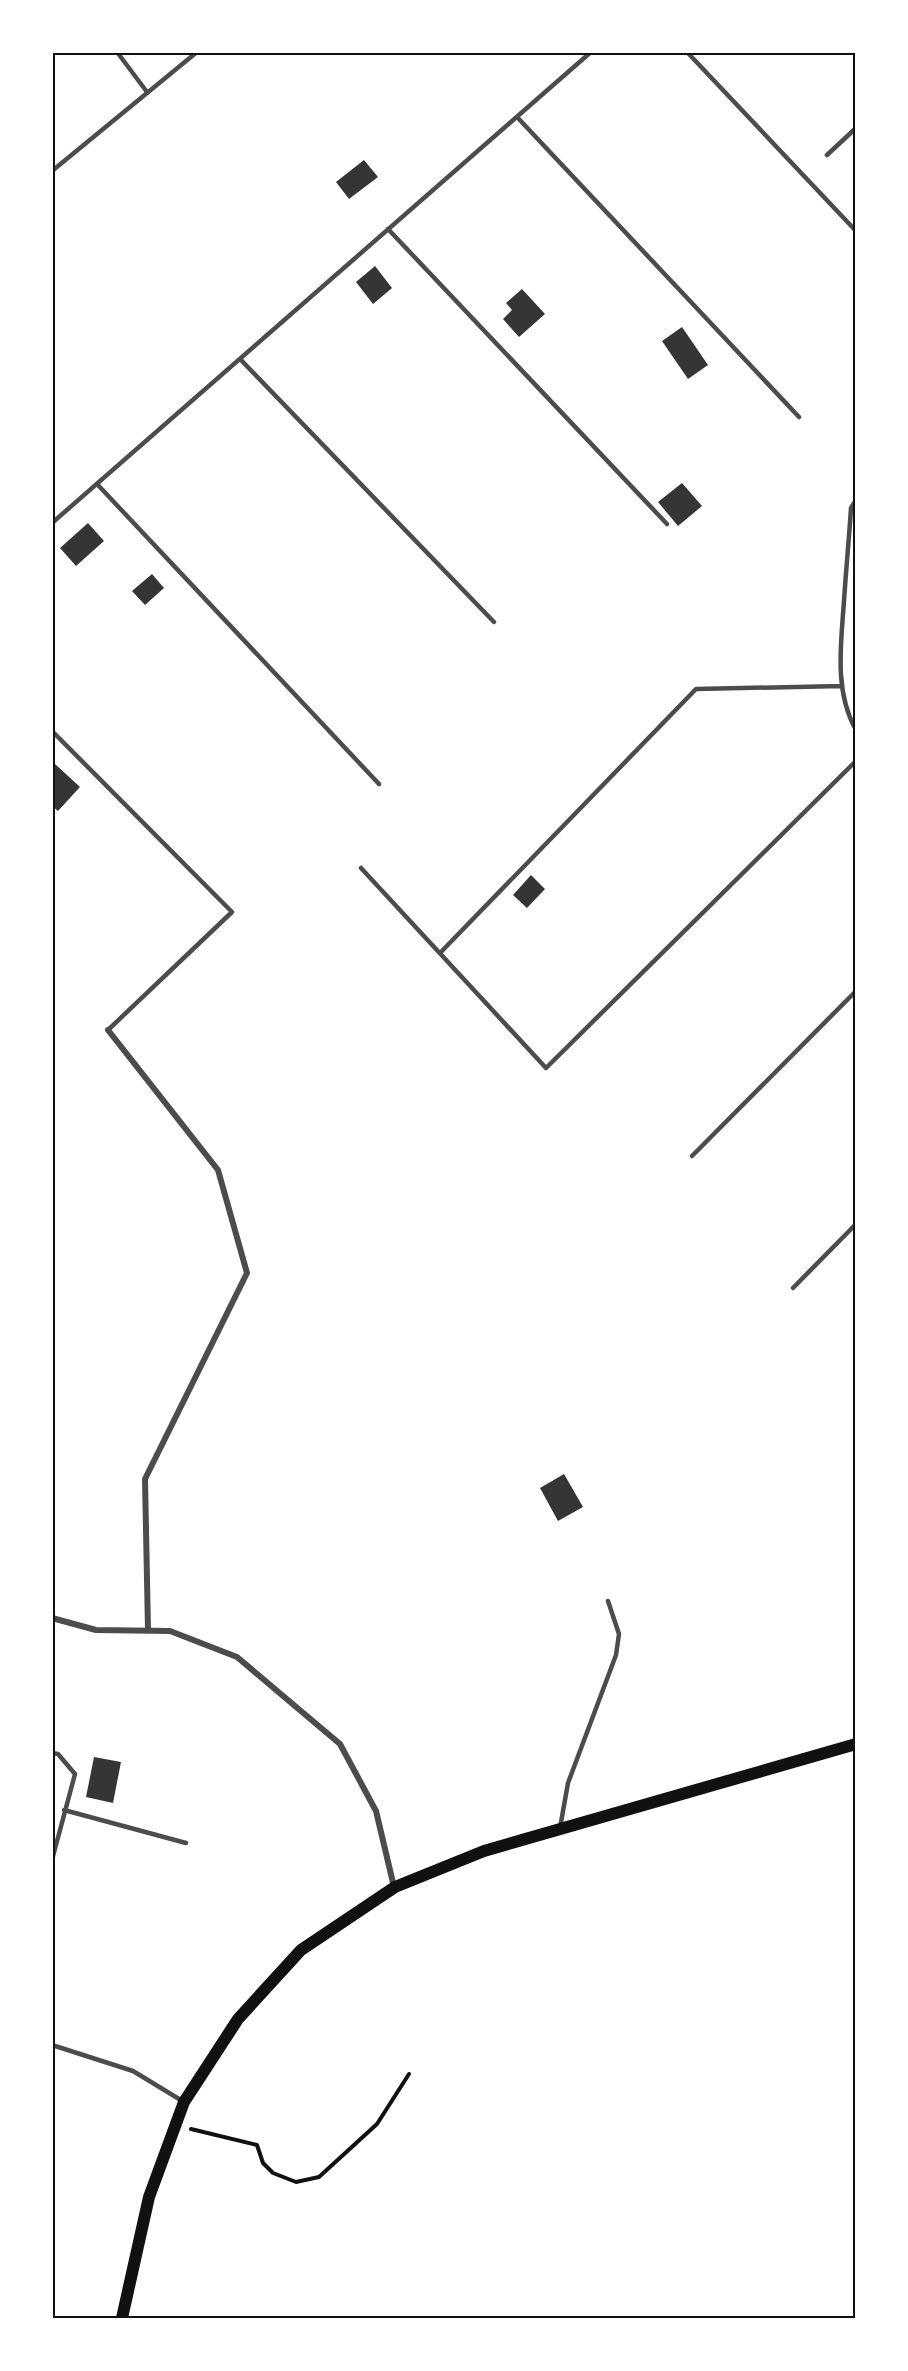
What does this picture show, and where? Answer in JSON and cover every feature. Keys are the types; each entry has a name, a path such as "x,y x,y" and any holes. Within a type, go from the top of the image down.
{"main road":[{"path":"122,2319 150,2197 184,2102 238,2019 301,1950 394,1887 484,1851 855,1744"}],"street":[{"path":"108,1030 218,1170 247,1273 145,1479 148,1630"},
{"path":"52,1618 96,1630 170,1630 237,1657 340,1744 376,1811 394,1887"}],"lane":[{"path":"117,52 147,92"},
{"path":"52,171 197,52"},
{"path":"52,523 591,52"},
{"path":"687,52 855,231"},
{"path":"517,117 800,417"},
{"path":"827,155 855,128"},
{"path":"388,229 668,524"},
{"path":"240,359 494,622"},
{"path":"97,484 379,784"},
{"path":"855,500 851,508 841,649 842,686 849,718 855,730"},
{"path":"440,953 696,689 842,686"},
{"path":"52,731 232,912 108,1030"},
{"path":"361,868 546,1068 855,761"},
{"path":"692,1156 855,991"},
{"path":"794,1288 855,1224"},
{"path":"560,1828 568,1783 616,1655 619,1634 608,1601"},
{"path":"52,1753 58,1754 75,1774 52,1860"},
{"path":"64,1810 186,1843"},
{"path":"52,2045 133,2071 184,2102"}],"path":[{"path":"176,2125 257,2145 263,2163 273,2173 296,2182 319,2177 377,2124 409,2074"}],"building":[{"path":"364,160 378,177 349,199 336,182"},
{"path":"375,266 392,288 373,304 356,282"},
{"path":"522,289 545,314 519,337 503,319 512,310 506,303"},
{"path":"682,327 708,365 688,379 662,341"},
{"path":"682,483 702,506 678,526 658,502"},
{"path":"88,523 104,541 76,566 60,548"},
{"path":"152,574 164,588 145,605 132,591"},
{"path":"55,764 80,787 58,811 52,806 52,766"},
{"path":"531,875 545,889 527,908 513,895"},
{"path":"564,1474 583,1507 558,1521 540,1488"},
{"path":"94,1757 121,1762 113,1803 86,1797"}]}
